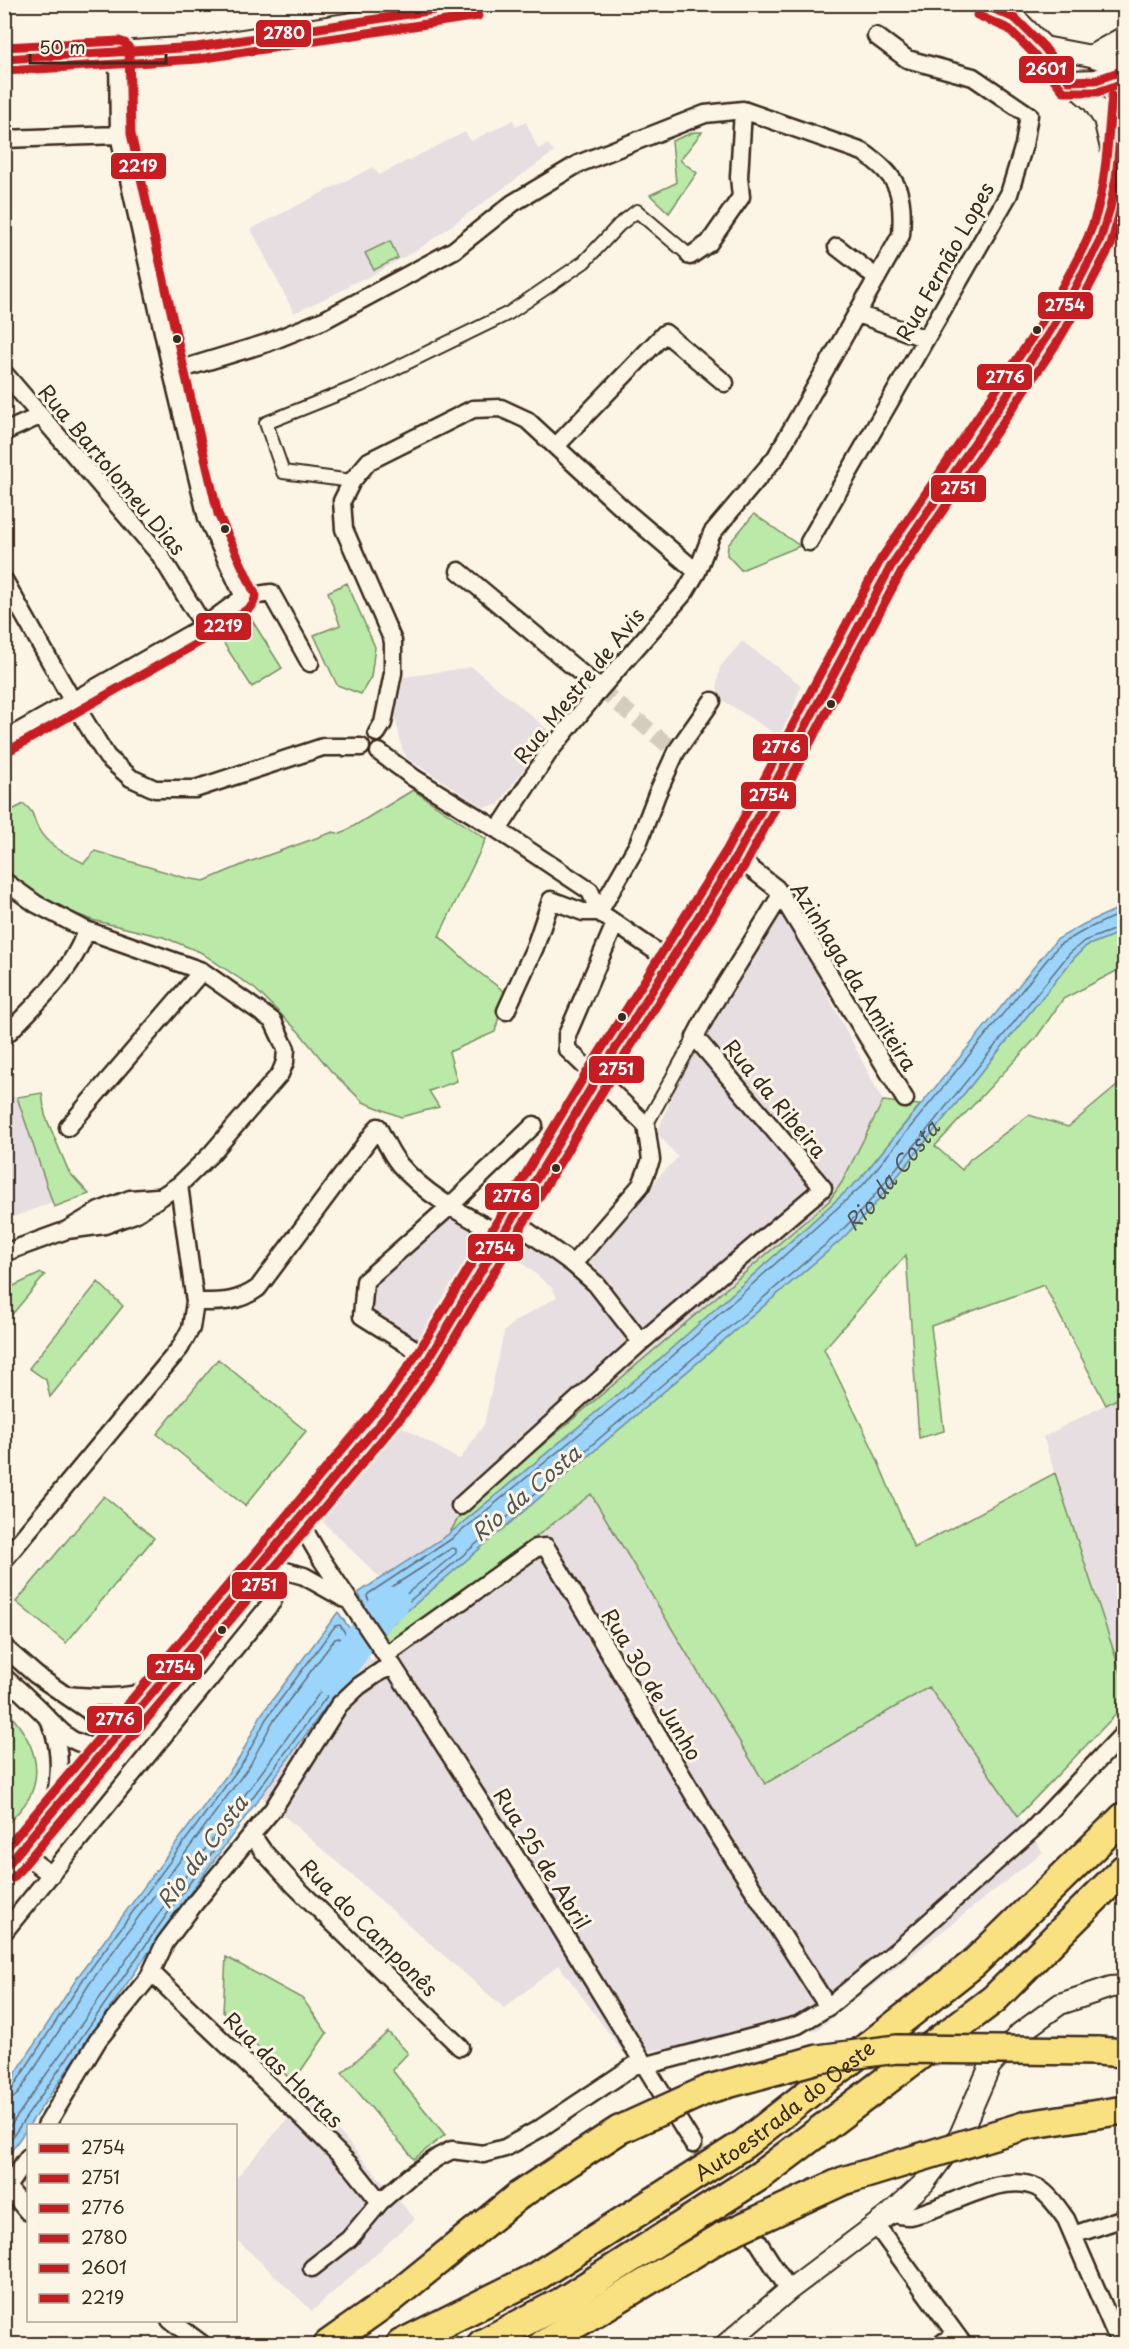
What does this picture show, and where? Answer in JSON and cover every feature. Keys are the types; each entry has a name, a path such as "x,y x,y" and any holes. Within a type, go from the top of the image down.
{"highway":[{"name":"Autoestrada do Oeste","path":"401,2344 534,2278 744,2144 973,1964 1125,1817"},
{"name":"Autoestrada do Oeste","path":"482,2344 562,2302 761,2175 994,1999 1125,1869"},
{"path":"328,2344 390,2300 518,2196 619,2130 709,2089 818,2059 897,2049 1125,2053"},
{"path":"543,2344 723,2236 843,2181 1028,2125 1125,2110"}],"main road":[{"path":"12,1861 398,1402 429,1358 597,1078 736,857 891,566 1047,336 1071,296 1100,240 1110,208 1116,178 1125,97"}],"street":[{"path":"4,59 197,47 477,4"},
{"path":"982,4 1016,19 1044,47 1069,81 1093,102 1104,119 1116,178"},
{"name":"Rua Fernão Lopes","path":"809,542 1010,194 1024,146 1029,115 973,77 907,59 876,36"},
{"path":"1091,56 1125,37"},
{"path":"1044,47 1091,56 1125,69"},
{"path":"118,53 119,135 172,372 207,518 244,597"},
{"path":"1069,81 1095,80 1125,69"},
{"path":"172,372 267,343 324,320 454,250 513,203 578,164 705,114 743,110 739,177 741,197 709,243 690,256 637,211 619,225 584,262 508,313 361,385 266,423 283,472 352,481"},
{"name":"Rua Mestre de Avis","path":"498,830 549,752 600,689 685,592 697,572 712,533 776,457 901,235 903,210 893,177 880,164 863,152 743,110"},
{"path":"4,139 119,135"},
{"path":"837,247 877,278"},
{"path":"858,314 926,339"},
{"path":"556,446 665,333 724,383"},
{"name":"Rua Bartolomeu Dias","path":"4,373 159,555 204,626"},
{"path":"377,733 383,723 393,673 393,641 344,529 342,501 352,481 369,461 473,409 501,408 527,420 622,508 697,572"},
{"path":"4,432 40,416"},
{"path":"459,571 600,689"},
{"path":"4,580 107,757 131,778 155,789 195,789 323,747 361,747"},
{"path":"4,740 204,626 244,597 271,593 310,663"},
{"path":"598,912 638,844 676,752 712,701"},
{"path":"368,733 377,733 383,745 375,755 366,754 361,747 361,738 368,733"},
{"path":"379,752 414,778 590,891 598,912 670,961"},
{"name":"Azinhaga da Amiteira","path":"736,857 776,888 781,895 905,1099"},
{"path":"4,881 36,904 86,930 202,971 273,1022 286,1049 285,1062 280,1074 211,1154 179,1185 135,1214 105,1225 67,1230 4,1253"},
{"name":"Rua da Ribeira","path":"460,1506 641,1342 823,1188 695,1037 781,895"},
{"path":"506,1011 535,946 551,900 584,912 598,912"},
{"path":"615,924 567,1035 567,1049 646,1125"},
{"path":"4,1037 70,964 86,930"},
{"path":"68,1127 202,971"},
{"path":"573,1264 641,1185 651,1160 646,1125 695,1037"},
{"path":"429,1358 362,1316 365,1281 449,1207 534,1125"},
{"path":"195,1302 222,1302 246,1297 258,1288 378,1127 398,1162 416,1181 449,1207 507,1228 573,1264 596,1284 641,1342"},
{"path":"4,1560 180,1348 191,1328 195,1302 179,1185"},
{"name":"Rua 25 de Abril","path":"298,1519 348,1601 387,1657 544,1901 693,2144"},
{"name":"Rua 30 de Junho","path":"387,1657 536,1548 546,1547 702,1809 828,2007"},
{"name":"Rua 25 de Abril","path":"261,1564 304,1576 348,1601"},
{"path":"4,1932 273,1601"},
{"path":"4,1647 36,1675 89,1712 104,1731 106,1749 87,1746 71,1740 4,1677"},
{"path":"47,2124 98,2040 151,1972 165,1943 273,1809 339,1706 366,1681 381,1671 387,1657"},
{"path":"62,1692 100,1698 128,1697 155,1690"},
{"path":"45,1715 62,1692"},
{"path":"45,1715 57,1739 59,1754 59,1775 54,1810"},
{"path":"312,2268 349,2239 380,2202 410,2176 438,2157 452,2150 483,2154 504,2148 541,2128 643,2064 798,2025 828,2007 902,1946 1032,1830 1125,1733"},
{"name":"Rua do Camponês","path":"252,1835 263,1851 295,1886 460,2047"},
{"path":"12,1861 51,1875"},
{"name":"Rua das Hortas","path":"151,1972 352,2167 380,2202"},
{"path":"726,2344 789,2290 883,2219 924,2183 960,2135 990,2066 1020,2033 1060,2004 1111,1987 1125,1986"},
{"path":"27,2158 6,2189 27,2211"},
{"path":"883,2219 908,2216 1007,2184 1029,2184 1040,2189 1054,2202 1066,2219 1120,2344"},
{"path":"1073,2235 1125,2218"},
{"path":"883,2219 958,2339 941,2344"},
{"path":"755,2237 789,2290"},
{"path":"173,2322 202,2344"}],"shaded area":[{"path":"513,120 516,127 526,122 538,149 548,144 554,152 423,246 366,279 348,285 349,287 294,313 251,229 373,167 379,175 465,132 471,141"},
{"path":"742,641 801,685 792,713 779,736 719,698 717,683 720,667"},
{"path":"472,667 551,732 498,805 483,807 408,759 402,749 395,716 404,677"},
{"path":"782,908 883,1101 842,1182 829,1201 460,1515 449,1534 380,1578 313,1512 398,1424 458,1459 461,1458 484,1424 504,1332 514,1322 557,1297 552,1288 506,1249 514,1235 540,1246 579,1272 594,1254 590,1248 678,1157 657,1133 692,1047 821,1193 700,1030"},
{"path":"4,1095 17,1097 53,1202 5,1220"},
{"path":"453,1211 487,1232 415,1347 367,1312 368,1287"},
{"path":"1124,1395 1124,1682 1043,1437"},
{"path":"591,1493 765,1783 929,1687 1043,1852 817,2030 624,2054 559,1965 504,2008 261,1796 366,1652 372,1661 387,1644 474,1585"},
{"path":"308,2096 415,2219 312,2311 237,2240 237,2177"}],"green space":[{"path":"694,132 702,132 680,160 697,173 669,213 650,195 676,183 672,141"},
{"path":"390,241 398,258 374,270 365,253"},
{"path":"754,514 800,546 741,570 727,555 728,545"},
{"path":"347,583 375,647 371,677 361,694 337,685 314,635 340,625 328,592"},
{"path":"248,614 282,668 252,687 217,633"},
{"path":"413,790 486,839 439,936 476,970 505,992 495,1032 449,1052 457,1081 429,1091 439,1107 401,1117 363,1102 331,1071 299,1032 255,989 200,952 163,937 92,920 53,905 5,872 4,814 24,804 32,813 38,828 47,840 58,849 84,863 95,851 186,878 204,881 333,832 341,834"},
{"path":"1124,931 1124,967 1063,999 1036,1038 935,1146 962,1170 970,1159 1029,1115 1068,1127 1124,1080 1124,1395 1106,1405 1044,1285 931,1326 944,1431 919,1438 906,1255 824,1349 872,1447 914,1548 1055,1473 1124,1682 1124,1706 1018,1816 929,1687 765,1784 591,1494 474,1585 387,1644 381,1633 842,1239 869,1211 1074,958 1086,946"},
{"path":"42,1093 45,1115 69,1172 89,1194 54,1207 17,1097"},
{"path":"883,1101 920,1105 860,1179 653,1365 449,1534 460,1515 829,1201 842,1182"},
{"path":"41,1273 45,1275 5,1323 5,1290"},
{"path":"98,1282 123,1306 50,1397 46,1380 29,1368"},
{"path":"218,1359 306,1431 245,1506 157,1434"},
{"path":"104,1496 154,1538 66,1643 16,1602"},
{"path":"5,1709 27,1737 35,1759 36,1770 35,1782 29,1798 5,1827"},
{"path":"226,1957 303,1999 327,2033 293,2082 223,2012"},
{"path":"388,2032 408,2053 392,2070 445,2135 414,2159 342,2073"}],"water":[{"path":"1124,906 1124,931 1086,946 1074,958 869,1211 842,1239 381,1633 358,1593 449,1534 653,1365 860,1179 1056,940"},
{"path":"338,1612 366,1652 182,1904 30,2124 27,2124 27,2128 5,2160 5,2090 79,1975 240,1757 261,1715"}],"waterway":[{"name":"Rio da Costa","path":"331,1679 382,1611 393,1603"}],"tunnel":[{"path":"600,689 676,752"},
{"path":"693,2144 751,2230"}],"transit line":[{"name":"2780","path":"4,59 197,47 473,4"},
{"name":"2780","path":"983,4 1016,19 1044,47 1069,81 1096,80 1124,70"},
{"name":"2601","path":"977,15 1009,29 1035,55 1064,92 1098,92 1124,83"},
{"name":"2601","path":"5,71 199,59 478,16"},
{"name":"2219","path":"4,47 119,41 125,43 129,48 131,134 184,369 218,514 256,596 252,606 210,636 10,750"},
{"name":"2776","path":"4,1851 388,1395 419,1351 587,1072 726,851 881,559 1037,330 1070,272 1088,237 1099,203 1112,96"},
{"name":"2754","path":"4,1869 398,1402 429,1358 597,1078 736,857 891,566 1047,336 1071,296 1100,240 1110,208 1116,178 1124,97"},
{"name":"2751","path":"13,1878 407,1410 439,1364 607,1084 746,863 901,572 1057,343 1111,245 1124,197"}]}
